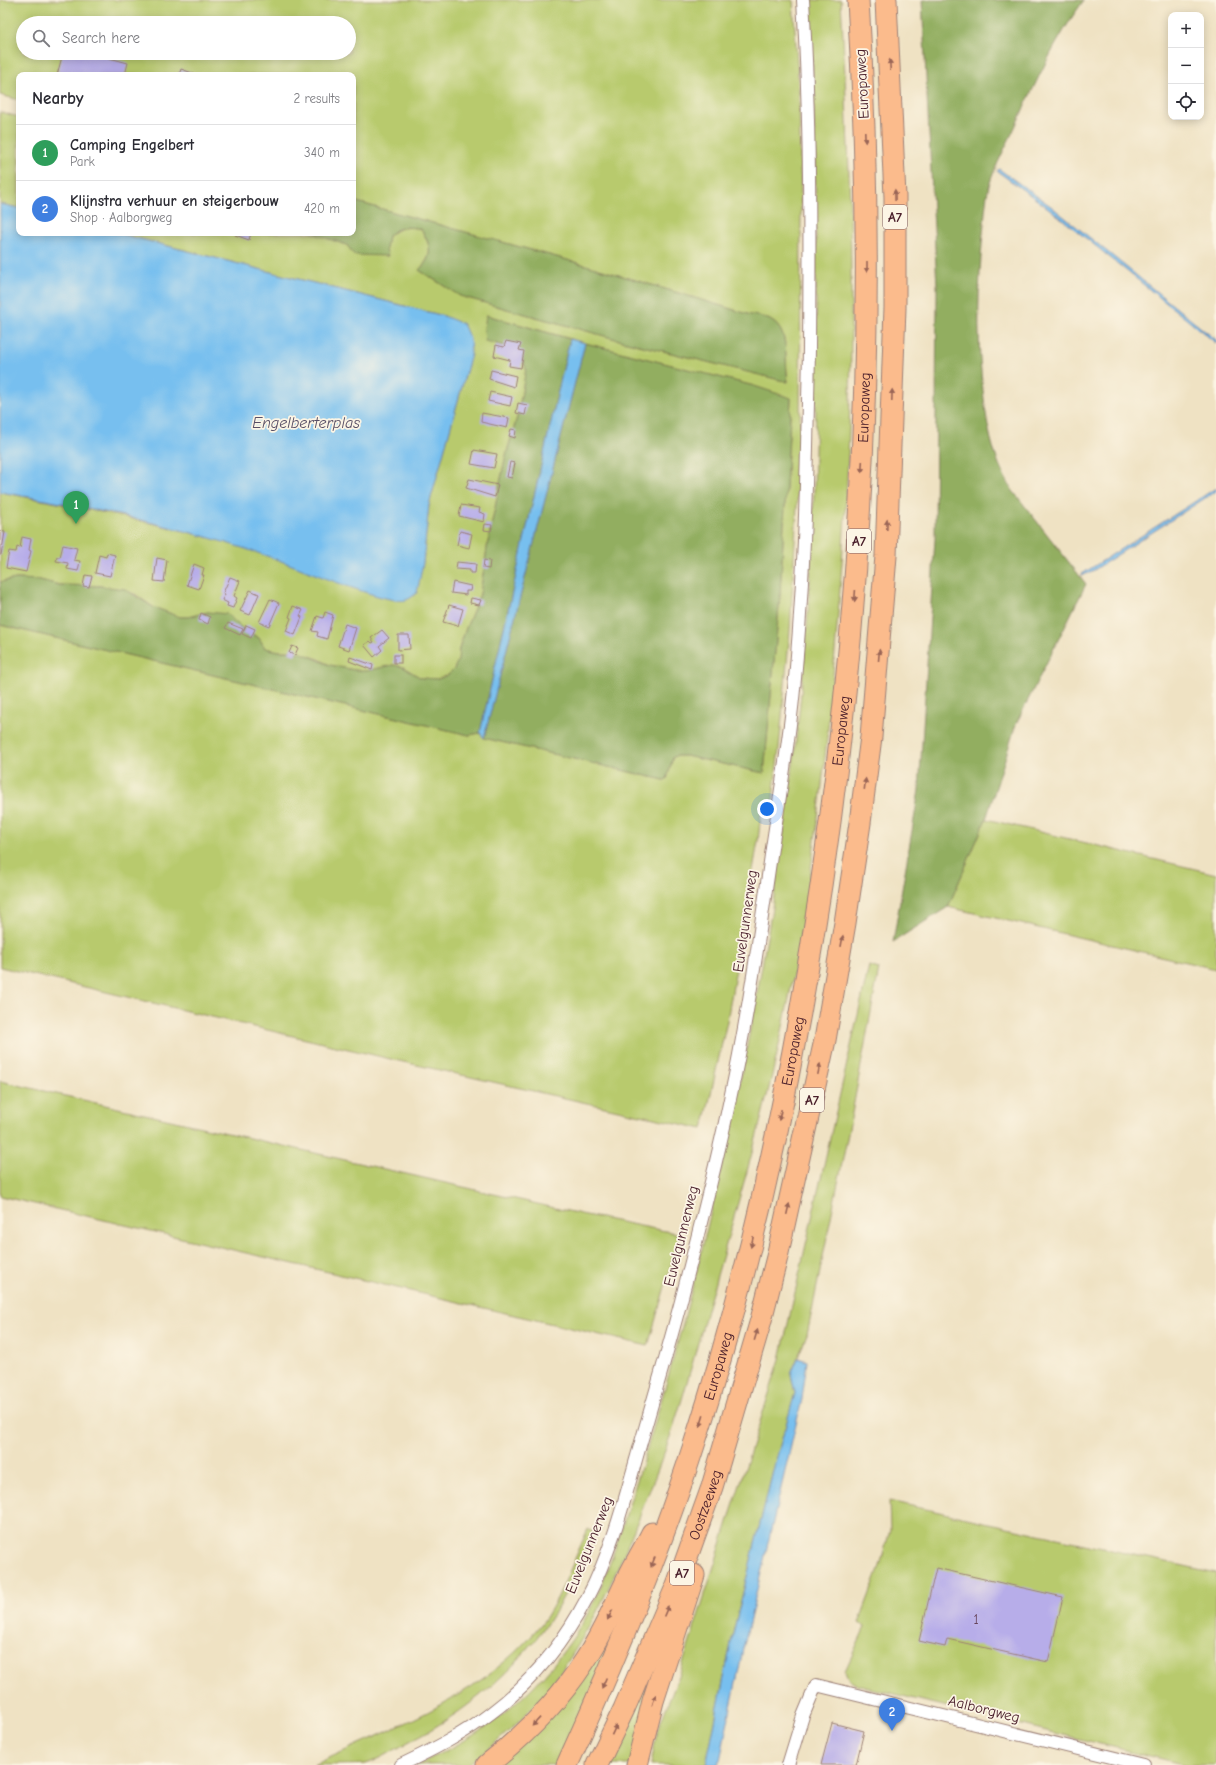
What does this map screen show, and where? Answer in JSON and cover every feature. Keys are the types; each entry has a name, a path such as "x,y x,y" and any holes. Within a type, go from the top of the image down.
{"highway":[{"name":"Europaweg","path":"694,1446 723,1352 748,1260 785,1092 824,872 838,769 852,641 859,546 867,341 867,210 858,0"},
{"name":"Europaweg","path":"745,1372 761,1320 777,1257 825,1040 860,823 871,737 886,556 895,308 895,197 886,0"},
{"name":"A7","path":"637,1765 653,1701 696,1570 723,1475 745,1372"},
{"name":"Oostzeeweg","path":"597,1765 624,1709 677,1585 712,1487 745,1372"},
{"name":"A7","path":"487,1765 509,1748 533,1726 584,1663 660,1519 694,1446"},
{"name":"Oostzeeweg","path":"567,1765 626,1632 660,1543 694,1446"}],"street":[{"name":"Euvelgunnerweg","path":"401,1765 448,1741 488,1716 528,1681 553,1650 588,1598 625,1498 672,1336 730,1100 752,982 777,818 794,692 800,620 808,454 810,256 809,136 803,0"},
{"name":"Aalborgweg","path":"788,1765 816,1685 1144,1765"}],"green space":[{"path":"0,0 793,0 799,92 801,203 800,453 790,630 772,806 769,812 761,813 758,841 727,1021 703,1129 399,1061 0,967 0,625 469,735 480,733 484,738 664,780 667,779 673,757 676,756 686,756 764,773 780,595 791,399 754,386 585,343 486,315 496,344 514,348 515,352 523,360 526,369 518,414 505,459 488,542 480,594 459,649 459,660 454,669 448,675 438,679 421,678 403,667 393,665 366,671 354,670 330,665 319,659 293,651 279,651 265,648 259,638 244,630 228,617 208,612 188,617 180,617 153,607 135,594 101,586 59,585 40,580 16,579 0,582 0,492 111,514 222,541 272,557 353,588 423,563 429,505 471,354 444,316 129,236 321,236 347,245 352,251 387,256 386,249 388,236 404,228 421,229 429,246 429,255 419,270 460,296 623,341 788,382 784,338 780,330 774,323 765,318 589,266 356,202 356,72 16,72 16,99 0,95"},
{"path":"809,0 841,0 850,202 850,403 845,521 832,691 821,796 798,951 777,1054 745,1179 677,1415 638,1520 614,1577 600,1605 570,1659 552,1684 532,1708 494,1744 465,1765 417,1765 447,1750 490,1724 530,1690 554,1663 575,1635 600,1589 613,1556 659,1409 675,1352 707,1229 735,1105 758,989 778,873 801,698 809,596 815,466 816,219 813,73"},
{"path":"922,0 1084,0 1064,30 1047,61 994,170 987,198 981,253 979,326 980,363 988,425 994,452 999,465 1013,491 1086,584 1016,724 986,819 948,907 893,942 919,790 935,539 937,286"},
{"path":"0,112 16,116 16,207 0,204"},
{"path":"356,202 589,266 765,318 774,323 784,338 788,382 623,341 460,296 419,270 424,265 429,255 429,245 421,229 412,227 403,228 396,230 388,236 386,249 388,256 354,255 347,245 321,236 356,236"},
{"path":"486,315 570,339 480,733 469,735 0,625 0,582 16,579 40,580 59,585 101,586 125,589 153,607 180,617 188,617 208,612 227,614 244,630 259,638 265,648 279,651 300,652 330,665 366,671 393,665 403,667 421,678 438,679 448,675 454,669 458,660 459,649 466,628 480,594 488,542 505,459 518,414 526,369 523,360 515,352 514,348 485,341 484,330"},
{"path":"585,343 754,386 791,398 780,595 764,773 686,756 676,756 673,757 667,779 664,780 484,738"},
{"path":"986,819 1216,874 1216,969 948,907"},
{"path":"869,966 879,969 850,1124 807,1335 791,1374 795,1393 774,1467 734,1629 706,1765 651,1765 657,1731 679,1676 780,1359"},
{"path":"0,1081 581,1214 680,1234 648,1346 0,1196"},
{"path":"889,1501 1216,1573 1216,1765 1187,1765 857,1685 849,1680 845,1671 865,1627 859,1623 880,1566 890,1530"},
{"path":"588,1529 593,1532 592,1539 569,1587 549,1621 514,1665 482,1694 466,1707 431,1730 372,1762 366,1764 314,1765 428,1712 482,1679 506,1660 529,1638 545,1619 563,1587"},
{"path":"628,1605 581,1714 556,1765 496,1765"},
{"path":"658,1659 631,1765 609,1765"}],"water":[{"path":"999,169 1052,207 1216,340 1216,343 1051,210 997,171"},
{"name":"Engelberterplas","path":"0,204 16,207 16,236 129,236 444,316 463,324 470,339 471,354 429,505 423,563 417,593 406,600 385,598 370,594 261,554 188,532 113,514 0,492"},
{"path":"570,339 585,343 484,738 480,733"},
{"path":"1216,488 1216,491 1094,570 1082,576 1082,574"},
{"path":"798,1358 807,1361 802,1399 743,1649 719,1765 706,1765 734,1629 774,1467 795,1393 791,1374"}],"building":[{"path":"61,60 117,60 128,63 126,72 58,72"},
{"path":"181,69 190,72 180,72"},
{"path":"238,236 250,236 249,240"},
{"path":"506,341 521,344 519,350 524,351 521,368 509,366 510,360 494,356 496,345 504,347"},
{"path":"491,370 516,376 514,387 489,379"},
{"path":"490,392 512,397 510,406 488,401"},
{"path":"518,403 527,405 525,415 516,413"},
{"path":"482,413 509,418 507,428 481,422"},
{"path":"511,429 516,430 515,438 509,436"},
{"path":"474,450 497,454 494,468 471,464"},
{"path":"510,462 515,463 512,478 507,477"},
{"path":"469,479 498,485 495,497 466,488"},
{"path":"461,505 480,508 479,512 485,514 484,522 459,516"},
{"path":"485,524 492,525 491,531 484,530"},
{"path":"0,531 5,532 1,555 0,555"},
{"path":"460,531 472,534 469,548 457,545"},
{"path":"22,537 31,539 29,550 31,551 26,572 6,568 9,551 16,552 17,547 20,548"},
{"path":"63,545 77,548 74,560 80,561 78,571 67,569 68,563 56,561 57,557 60,557"},
{"path":"107,553 115,555 110,576 95,573 99,555 106,557"},
{"path":"157,558 167,560 164,582 154,581"},
{"path":"484,560 490,561 489,569 483,568"},
{"path":"457,562 476,564 475,573 470,573 470,570 456,569"},
{"path":"194,564 204,568 202,575 204,575 199,589 187,585"},
{"path":"85,575 92,576 89,587 83,586"},
{"path":"230,577 240,581 234,596 237,598 233,608 227,606 228,603 222,600 225,594 223,593"},
{"path":"453,582 471,586 470,591 466,591 466,595 451,593"},
{"path":"250,590 259,594 250,615 240,611"},
{"path":"471,598 481,600 479,605 470,603"},
{"path":"270,599 279,603 269,626 259,622"},
{"path":"449,605 463,609 458,626 443,622"},
{"path":"293,606 303,610 295,635 286,631 291,618 289,617"},
{"path":"325,612 333,615 327,639 317,636 318,632 312,631 317,616 323,618"},
{"path":"201,613 210,617 208,624 199,620"},
{"path":"228,623 243,629 240,635 225,628"},
{"path":"345,624 356,628 349,650 338,646"},
{"path":"246,625 255,629 251,638 242,634"},
{"path":"382,630 389,638 379,646 382,650 374,657 364,645 370,641 372,643 374,642 371,638"},
{"path":"398,635 409,635 410,649 398,650"},
{"path":"292,646 298,648 295,655 289,653"},
{"path":"394,655 401,655 401,663 394,663"},
{"path":"350,657 373,665 372,670 349,661"},
{"path":"936,1568 1063,1597 1048,1662 947,1639 945,1647 919,1641"},
{"path":"832,1723 864,1731 856,1765 821,1765"}],"place":[{"name":"Camping Engelbert","path":"76,524"},
{"name":"Klijnstra verhuur en steigerbouw","path":"892,1731"}]}
